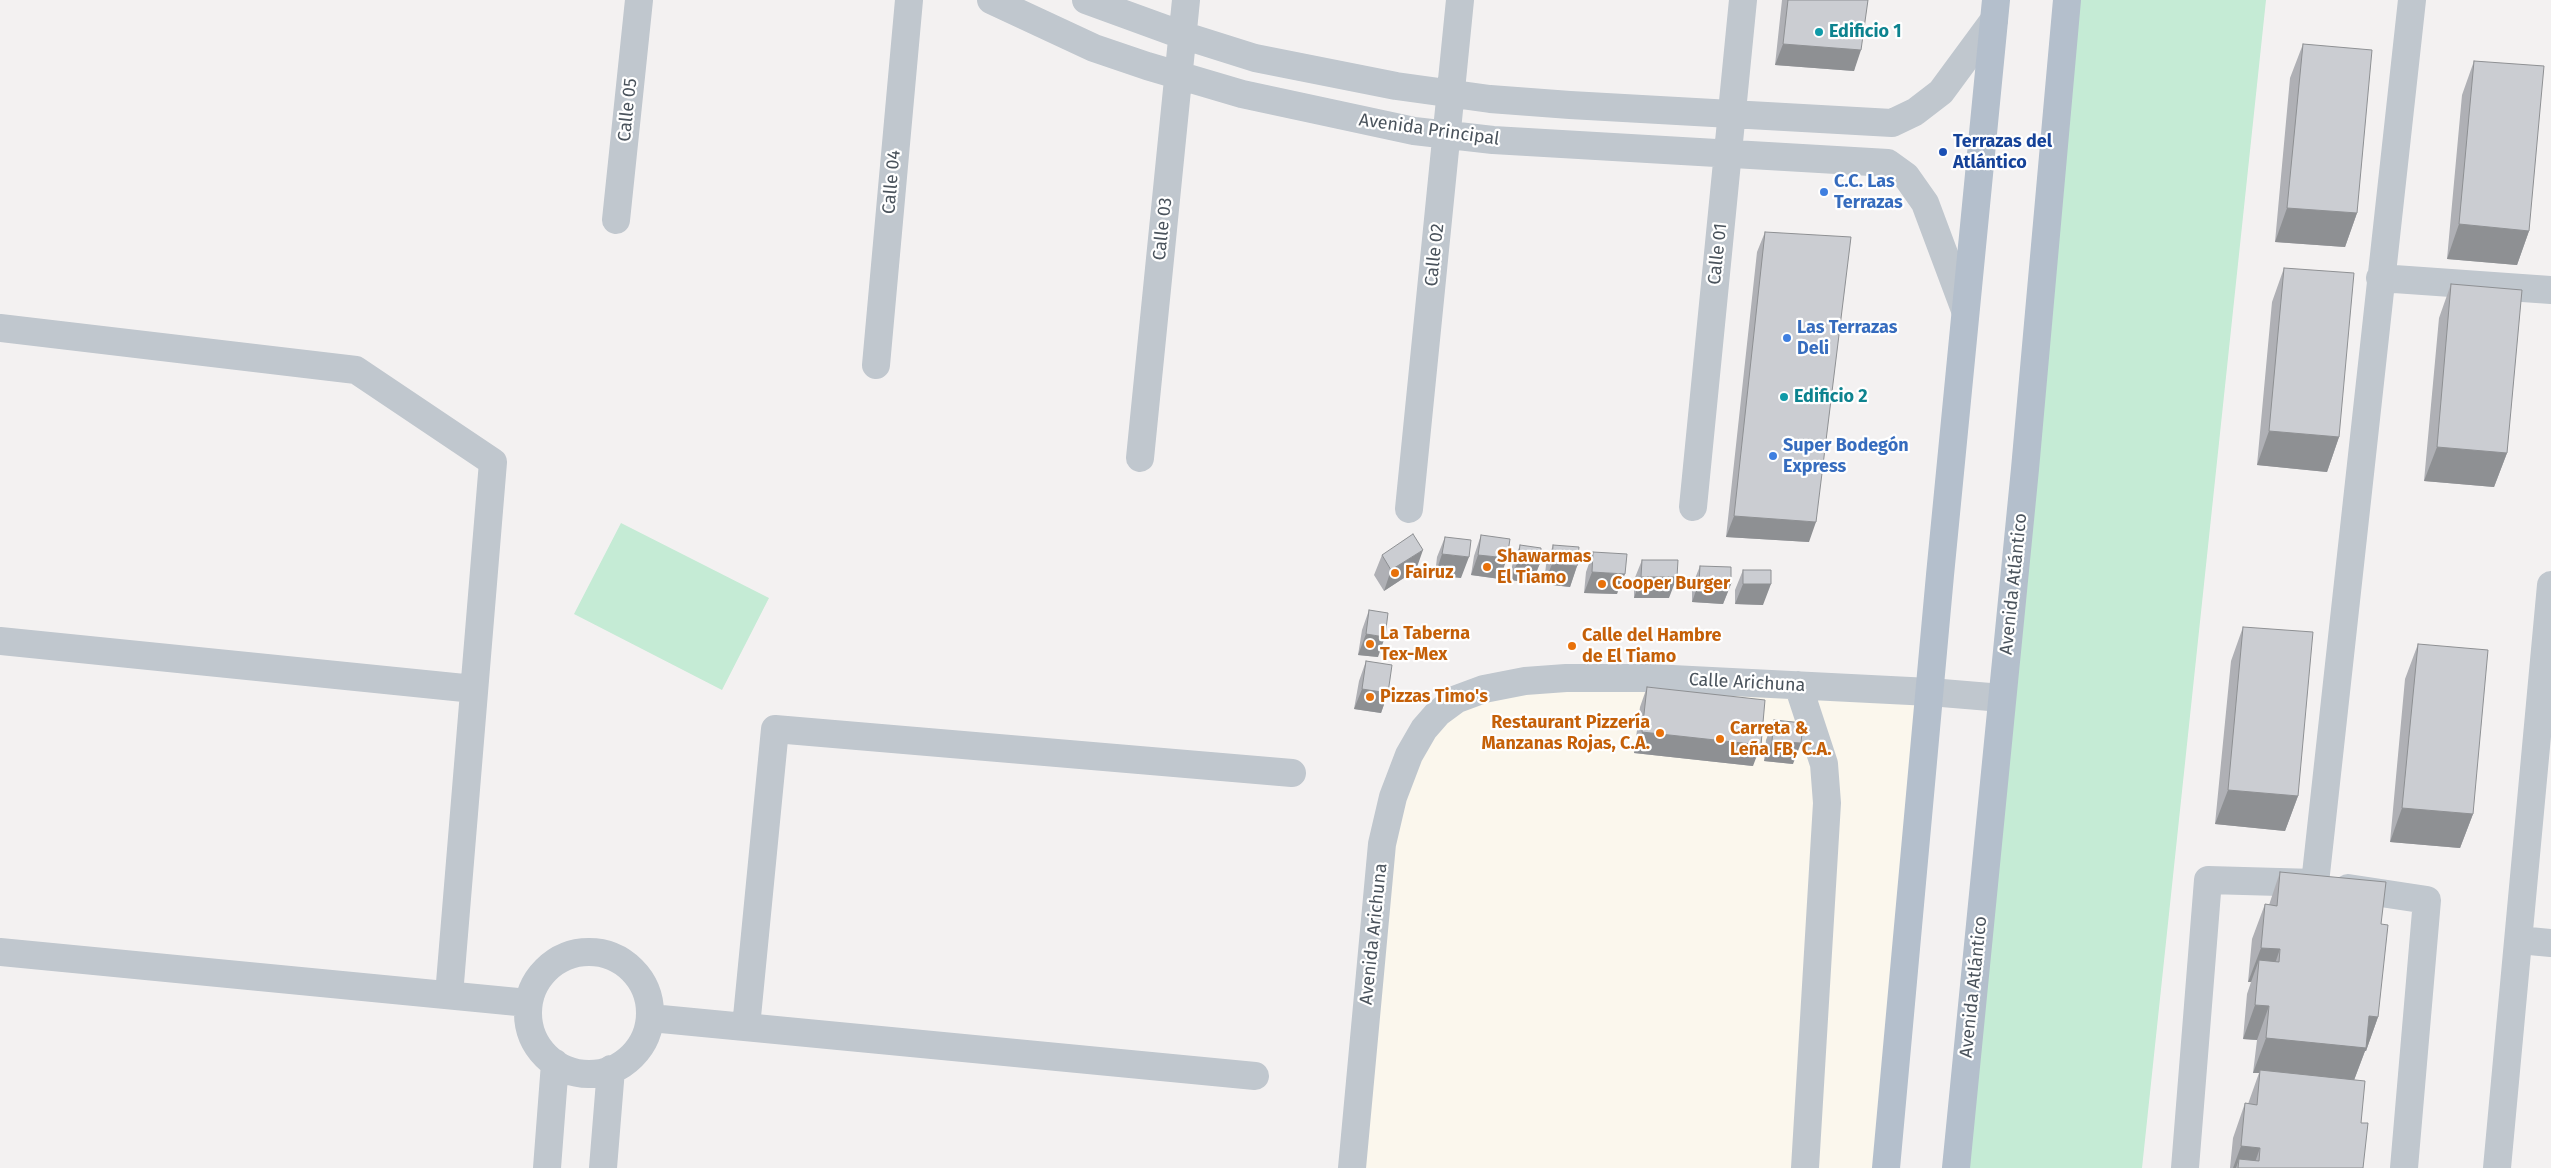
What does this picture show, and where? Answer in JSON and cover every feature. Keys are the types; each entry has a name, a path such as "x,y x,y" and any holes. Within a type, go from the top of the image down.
{"main road":[{"name":"Avenida Atlántico","path":"1956,1168 2067,0"},
{"path":"1886,1168 1965,310 1995,10"}],"street":[{"name":"Calle 05","path":"616,220 639,0"},
{"name":"Calle 04","path":"876,365 909,0"},
{"name":"Avenida Principal","path":"990,0 1094,48 1179,76 1304,109 1414,131 1493,140 1888,163 1906,176 1925,203 1965,310"},
{"path":"1086,0 1182,35 1273,62 1396,86 1451,94 1561,105 1892,123 1915,112 1941,92 1995,10"},
{"name":"Calle 03","path":"1140,458 1186,0"},
{"name":"Calle 02","path":"1408,509 1460,0"},
{"name":"Calle 01","path":"1693,507 1743,0"},
{"path":"2315,882 2412,0"},
{"path":"2380,278 2551,290"},
{"path":"0,328 356,370 493,462 449,995"},
{"path":"2497,1168 2549,634 2551,585"},
{"path":"0,641 474,689"},
{"name":"Calle Arichuna","path":"1438,713 1457,699 1484,689 1525,681 1566,678 1652,678 1930,692 2002,698"},
{"path":"1798,685 1824,764 1827,803 1805,1168"},
{"name":"Avenida Arichuna","path":"1352,1168 1382,844 1393,797 1409,755 1424,729 1438,713"},
{"path":"746,1027 775,729 1292,774"},
{"path":"2185,1168 2208,880 2315,882 2427,900 2404,1168"},
{"path":"2519,940 2551,942"},
{"path":"0,952 528,1003"},
{"path":"587,952 600,953 624,962 639,976 648,994 651,1018 647,1034 637,1051 622,1064 604,1072 583,1074 564,1069 555,1063 547,1057 534,1041 528,1022 528,1003 536,982 549,967 567,956 587,952"},
{"path":"651,1018 1255,1076"},
{"path":"547,1168 555,1063"},
{"path":"604,1168 611,1069"}],"shaded area":[{"path":"1484,689 1930,692 1886,1168 1352,1168 1360,1077 1409,755"}],"green space":[{"path":"2067,0 2266,0 2142,1168 1956,1168"},
{"path":"621,523 769,598 722,690 574,614"}],"building":[{"name":"Edificio 1","path":"1788,0 1868,0 1861,50 1783,44"},
{"path":"2303,44 2372,50 2357,213 2287,208"},
{"path":"2474,61 2544,66 2529,231 2459,224"},
{"name":"Edificio 2","path":"1765,232 1851,237 1816,522 1734,516"},
{"path":"2284,268 2354,273 2339,437 2269,431"},
{"path":"2451,284 2522,290 2507,453 2437,447"},
{"path":"1413,534 1423,550 1391,570 1382,555"},
{"path":"1481,535 1510,539 1507,558 1478,555"},
{"path":"1445,537 1471,540 1469,557 1442,554"},
{"path":"1520,545 1541,548 1540,563 1518,560"},
{"path":"1553,545 1579,547 1577,566 1552,564"},
{"path":"1593,552 1627,554 1625,574 1592,572"},
{"path":"1642,560 1678,560 1677,577 1641,577"},
{"path":"1700,566 1731,567 1731,584 1699,582"},
{"path":"1743,570 1771,570 1771,584 1743,584"},
{"path":"1369,610 1388,613 1385,637 1366,634"},
{"path":"2243,627 2313,632 2298,796 2228,790"},
{"path":"2418,644 2488,650 2473,814 2402,808"},
{"path":"1366,661 1392,665 1388,693 1362,689"},
{"path":"1647,687 1765,700 1761,745 1642,732"},
{"path":"1774,720 1803,723 1801,743 1772,741"},
{"path":"2280,872 2386,882 2381,924 2388,925 2378,1017 2369,1016 2366,1048 2266,1038 2269,1006 2255,1005 2259,960 2279,962 2280,949 2261,948 2265,904 2277,906"},
{"path":"2260,1070 2365,1081 2361,1123 2368,1123 2363,1168 2238,1168 2239,1159 2259,1161 2260,1148 2241,1146 2245,1103 2257,1105"}],"place":[{"name":"Edificio 1","path":"1819,32"},
{"name":"Terrazas del Atlántico","path":"1943,152"},
{"name":"C.C. Las Terrazas","path":"1824,192"},
{"name":"Las Terrazas Deli","path":"1787,338"},
{"name":"Edificio 2","path":"1784,397"},
{"name":"Super Bodegón Express","path":"1773,456"},
{"name":"Shawarmas El Tiamo","path":"1487,567"},
{"name":"Fairuz","path":"1395,573"},
{"name":"Cooper Burger","path":"1602,584"},
{"name":"La Taberna Tex-Mex","path":"1370,644"},
{"name":"Calle del Hambre de El Tiamo","path":"1572,646"},
{"name":"Pizzas Timo's","path":"1370,697"},
{"name":"Restaurant Pizzería Manzanas Rojas, C.A.","path":"1660,733"},
{"name":"Carreta & Leña FB, C.A.","path":"1720,739"}]}
